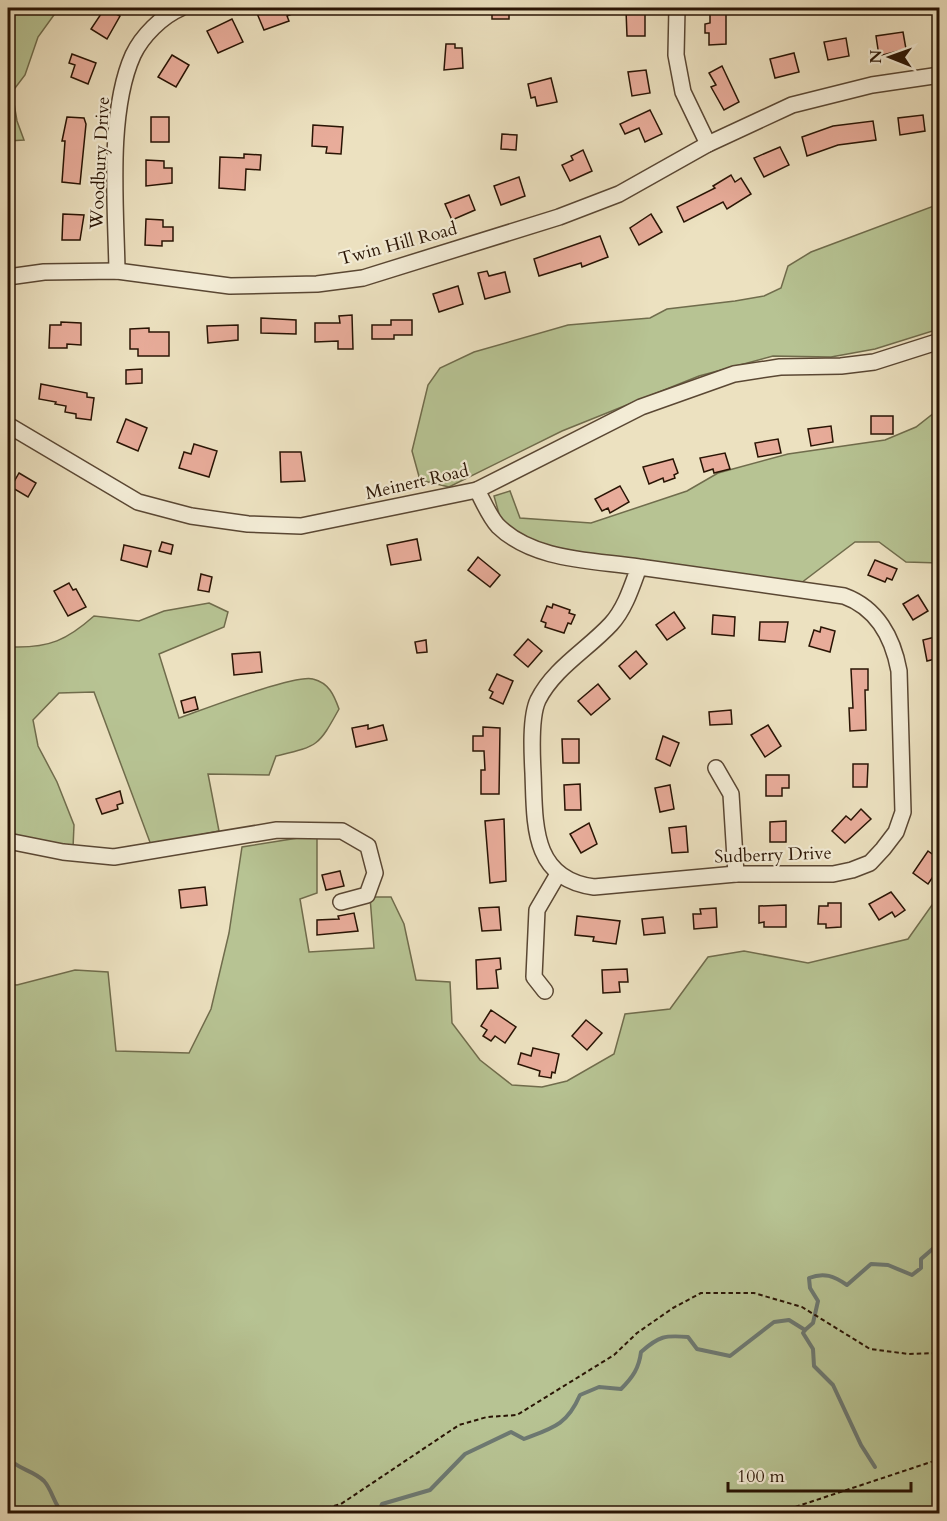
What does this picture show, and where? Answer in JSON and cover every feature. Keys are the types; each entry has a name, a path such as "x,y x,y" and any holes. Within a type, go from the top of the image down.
{"street":[{"name":"Woodbury Drive","path":"117,271 115,194 119,109 124,83 134,54 167,14 181,8"},
{"path":"677,8 676,55 683,92 708,144 792,105 863,87 939,75"},
{"name":"Twin Hill Road","path":"8,277 44,272 117,271 230,286 317,284 363,278 559,217 619,194 708,144"},
{"name":"Meinert Road","path":"8,425 138,502 190,516 248,524 301,526 477,490 641,407 734,374 780,368 841,366 874,362 939,341"},
{"name":"Sudberry Drive","path":"477,490 497,524 521,544 570,558 844,596 860,602 867,609 887,632 895,651 898,671 903,812 896,832 870,863 833,874 736,874 594,888 576,885 558,874"},
{"path":"545,991 534,977 537,910 558,874 545,856 536,834 532,747 537,702 557,673 612,623 627,597 639,567"},
{"path":"716,768 731,794 736,874"},
{"path":"8,841 63,852 114,856 277,830 342,831 368,846 375,873 367,895 341,902"}],"path":[{"path":"305,1514 341,1504 459,1425 487,1417 517,1415 614,1355 637,1333 673,1308 702,1293 754,1293 802,1307 870,1349 909,1354 939,1353"},
{"path":"774,1514 939,1459"}],"green space":[{"path":"8,8 59,8 38,37 25,75 12,92 17,121 24,140 8,141"},
{"path":"939,204 939,329 875,349 831,357 773,356 699,376 562,431 449,487 420,480 412,451 428,385 440,368 474,352 568,325 650,318 667,309 764,296 781,288 788,266 811,252"},
{"path":"939,409 939,563 906,562 879,542 855,542 801,583 567,552 520,538 501,521 494,496 510,491 520,518 591,523 687,491 718,473 788,454 885,440 916,427"},
{"path":"209,603 228,612 224,627 159,654 179,718 269,687 313,679 327,687 333,694 339,709 321,738 309,747 276,756 269,775 208,774 219,831 151,845 94,692 59,693 33,720 38,746 57,782 74,825 73,848 8,834 8,640 13,647 37,646 66,637 94,616 139,621 164,611"},
{"path":"317,835 317,893 300,899 309,952 374,948 370,897 391,897 404,924 416,980 450,982 452,1023 480,1060 512,1085 542,1087 567,1081 614,1054 625,1014 670,1009 708,957 744,951 808,963 908,939 939,895 939,1513 8,1514 8,984 17,985 75,970 108,972 116,1051 189,1053 211,1009 229,933 242,847"}],"building":[{"path":"105,8 120,16 107,39 91,29"},
{"path":"264,8 306,8 287,16 289,21 264,30 256,11"},
{"path":"710,8 726,8 726,44 709,45 709,33 705,33 705,24 710,23"},
{"path":"492,9 509,9 509,19 492,19"},
{"path":"626,10 645,10 645,36 627,36"},
{"path":"232,19 243,42 218,53 207,31"},
{"path":"903,32 906,49 879,56 876,36"},
{"path":"846,38 849,56 828,60 824,42"},
{"path":"446,44 455,44 455,48 462,48 463,68 444,70"},
{"path":"794,53 799,72 775,78 770,59"},
{"path":"72,54 96,63 88,84 71,77 75,65 69,63"},
{"path":"172,55 189,65 176,87 158,77"},
{"path":"722,66 739,102 724,110 711,87 716,85 709,73"},
{"path":"646,70 650,93 632,96 628,72"},
{"path":"551,78 557,102 537,106 535,97 531,98 528,84"},
{"path":"650,110 662,134 645,142 639,128 625,134 620,124"},
{"path":"923,115 925,131 900,135 898,118"},
{"path":"67,117 84,118 86,124 80,184 62,182 65,141 62,141"},
{"path":"151,117 169,117 169,142 151,142"},
{"path":"873,121 876,140 838,145 807,156 802,137 833,126"},
{"path":"313,125 343,127 341,154 326,153 327,147 312,146"},
{"path":"502,134 517,135 516,150 501,149"},
{"path":"780,147 789,165 764,177 754,158"},
{"path":"583,150 592,171 570,181 562,165 573,160 571,156"},
{"path":"244,154 261,155 260,170 246,169 245,190 219,188 220,157 244,158"},
{"path":"146,160 164,161 164,168 172,168 172,183 146,186"},
{"path":"731,175 735,182 741,178 751,194 727,209 723,202 684,222 677,207 715,188 713,186"},
{"path":"519,177 525,196 501,205 494,186"},
{"path":"469,195 475,210 452,220 445,204"},
{"path":"63,214 84,215 80,240 62,240"},
{"path":"651,214 662,232 639,245 630,228"},
{"path":"146,219 163,220 163,227 173,227 173,241 162,241 162,246 145,245"},
{"path":"600,236 608,257 582,267 581,263 539,276 534,259"},
{"path":"487,271 489,276 505,272 510,292 485,299 478,273"},
{"path":"458,286 463,304 439,312 433,294"},
{"path":"352,315 353,349 338,349 338,341 315,342 315,323 340,323 339,316"},
{"path":"261,318 296,320 296,334 261,333"},
{"path":"391,320 412,320 412,335 394,335 394,339 372,339 372,325 391,325"},
{"path":"61,322 81,323 81,345 67,344 67,348 49,348 50,325 61,325"},
{"path":"238,325 238,340 208,343 207,326"},
{"path":"149,328 149,332 169,332 169,356 138,356 138,349 130,349 130,329"},
{"path":"142,369 142,383 126,384 126,370"},
{"path":"41,384 87,393 87,397 94,398 91,420 76,418 76,414 65,412 66,406 39,399"},
{"path":"871,416 893,416 893,434 871,434"},
{"path":"126,419 147,428 138,451 117,442"},
{"path":"831,426 833,442 811,446 808,429"},
{"path":"778,439 781,453 758,457 755,443"},
{"path":"194,444 217,451 209,477 179,468 184,452 191,454"},
{"path":"280,452 301,452 305,481 281,482"},
{"path":"725,453 730,469 714,473 713,469 704,472 700,458"},
{"path":"673,459 678,473 674,475 675,478 664,482 663,478 649,484 643,467"},
{"path":"19,473 36,483 28,497 11,487"},
{"path":"620,486 629,502 610,513 608,508 602,511 595,499"},
{"path":"417,539 421,560 391,565 387,545"},
{"path":"162,542 173,545 171,554 159,551"},
{"path":"124,545 151,551 147,567 121,560"},
{"path":"478,557 500,575 490,587 468,570"},
{"path":"875,560 897,569 892,580 887,578 885,582 868,575"},
{"path":"201,574 212,577 209,592 198,590"},
{"path":"69,583 73,590 76,589 86,607 68,616 54,591"},
{"path":"918,595 928,611 913,620 903,604"},
{"path":"553,604 570,610 569,613 575,615 571,624 568,623 564,633 545,627 546,623 541,621 547,606 552,608"},
{"path":"674,612 685,628 667,640 656,625"},
{"path":"713,615 735,617 734,636 712,634"},
{"path":"760,622 788,622 785,642 759,640"},
{"path":"821,627 835,631 830,652 809,646 814,630 820,632"},
{"path":"939,636 939,658 927,661 923,640"},
{"path":"528,639 542,651 528,667 514,655"},
{"path":"426,640 427,652 417,653 415,642"},
{"path":"636,651 647,664 630,679 619,666"},
{"path":"260,652 262,672 234,675 232,654"},
{"path":"851,669 868,669 868,690 865,690 866,730 850,731 849,708 853,708"},
{"path":"497,674 513,681 503,704 490,698 493,692 489,690"},
{"path":"598,684 610,699 591,715 578,701"},
{"path":"195,697 198,709 184,713 181,701"},
{"path":"731,710 732,724 710,725 709,712"},
{"path":"368,725 368,729 383,725 387,740 356,747 352,728"},
{"path":"768,725 781,746 765,757 751,735"},
{"path":"483,727 500,728 499,794 481,794 481,770 485,770 484,751 473,751 473,736 483,736"},
{"path":"663,736 679,743 670,766 656,759"},
{"path":"562,739 579,739 579,763 563,763"},
{"path":"853,764 868,764 867,787 853,787"},
{"path":"766,775 789,775 789,788 782,788 782,796 766,796"},
{"path":"580,784 581,810 565,810 564,785"},
{"path":"670,785 674,809 660,812 655,788"},
{"path":"120,791 123,803 117,805 118,809 102,814 96,799"},
{"path":"861,809 871,819 845,843 832,831 846,816 851,820"},
{"path":"504,819 506,881 490,883 485,821"},
{"path":"786,821 786,842 770,842 770,822"},
{"path":"589,823 597,844 581,853 570,834"},
{"path":"686,826 688,852 672,853 669,828"},
{"path":"928,851 939,859 939,868 928,884 913,873"},
{"path":"340,871 344,886 326,890 322,875"},
{"path":"205,887 207,905 181,908 179,890"},
{"path":"891,892 905,910 895,917 892,912 879,920 869,904"},
{"path":"828,903 841,903 841,927 826,928 826,924 818,924 819,906 828,906"},
{"path":"786,905 786,927 764,927 764,922 759,923 759,906"},
{"path":"499,907 501,930 482,931 479,908"},
{"path":"716,908 717,927 694,929 693,914 701,914 700,909"},
{"path":"354,913 358,931 317,935 317,920 339,919 338,916"},
{"path":"577,916 620,921 616,944 593,941 594,937 575,935"},
{"path":"663,917 665,933 644,935 642,919"},
{"path":"500,958 501,969 496,970 498,988 477,989 476,960"},
{"path":"627,969 628,982 619,982 620,992 603,993 602,970"},
{"path":"491,1010 516,1027 505,1043 495,1036 491,1041 483,1036 487,1030 481,1026"},
{"path":"586,1020 602,1033 587,1050 572,1036"},
{"path":"533,1048 559,1054 555,1073 552,1072 551,1078 539,1076 540,1071 518,1064 521,1053 531,1056"}],"waterway":[{"path":"378,1514 382,1504 430,1490 465,1454 511,1432 524,1439 551,1428 570,1413 580,1395 599,1387 621,1389 635,1372 641,1352 658,1340 673,1336 688,1337 697,1349 730,1356 774,1322 789,1320 805,1330 813,1323 818,1301 810,1288 809,1278 819,1275 829,1276 847,1285 871,1264 888,1265 912,1275 921,1268 921,1259 936,1246 940,1248"},
{"path":"805,1330 803,1333 813,1349 814,1366 833,1385 861,1445 875,1467"},
{"path":"8,1458 44,1481 64,1514"}]}
